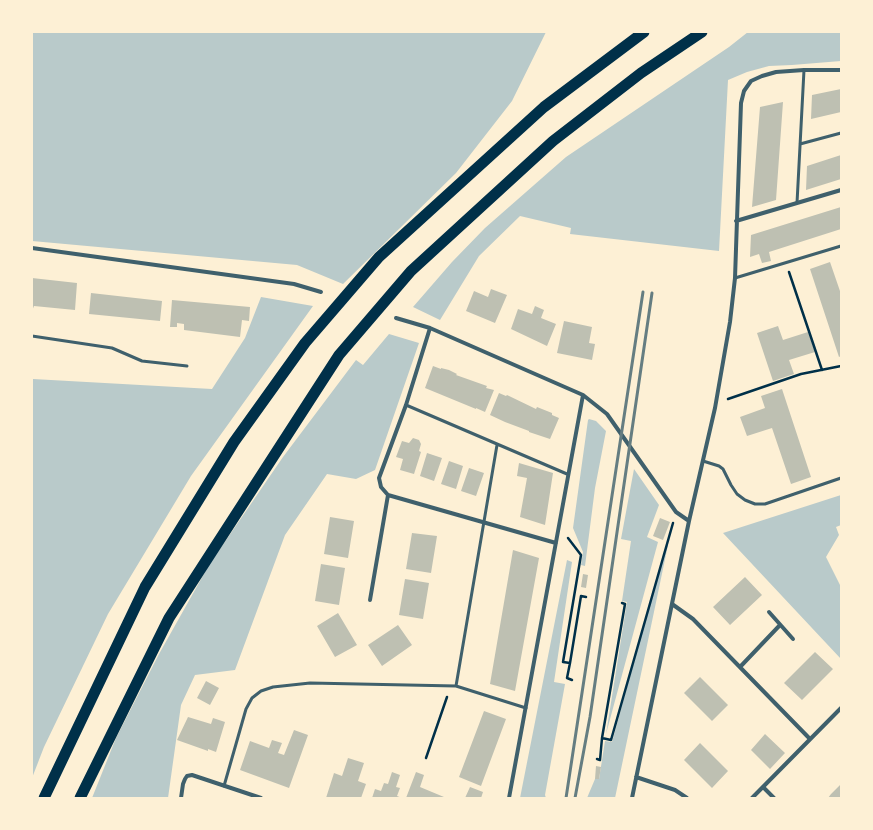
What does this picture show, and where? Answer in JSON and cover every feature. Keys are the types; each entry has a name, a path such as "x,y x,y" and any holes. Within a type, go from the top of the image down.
{"highway":[{"path":"44,798 145,587 234,442 305,343 379,257 544,107 644,32"},
{"path":"80,798 169,618 339,355 411,271 553,141 641,73 702,32"}],"street":[{"path":"632,798 689,521 716,403 730,322 735,278 741,103 744,91 751,81 776,72 841,70"},
{"path":"736,221 841,190"},
{"path":"32,248 294,284 321,292"},
{"path":"396,318 430,328 583,395 596,404 607,414 676,512 689,521"},
{"path":"430,328 406,405 379,478 381,487 388,495 556,543"},
{"path":"509,798 556,543 567,474 583,395"},
{"path":"370,600 388,495"},
{"path":"672,604 693,619 810,739"},
{"path":"769,612 793,639"},
{"path":"740,667 780,625"},
{"path":"752,798 841,708"},
{"path":"181,798 185,779 192,774 261,798"},
{"path":"636,777 675,790 687,798"},
{"path":"763,787 774,798"}],"lane":[{"path":"797,203 804,70"},
{"path":"800,144 841,133"},
{"path":"735,278 841,246"},
{"path":"32,336 112,348 142,361 187,366"},
{"path":"406,405 567,474"},
{"path":"456,686 497,445"},
{"path":"703,461 719,466 723,469 737,494 745,500 755,504 765,504 841,478"},
{"path":"224,786 246,709 252,698 273,687 310,683 456,686 526,708"}],"path":[{"path":"785,262 822,370"},
{"path":"716,403 801,374 841,366"},
{"path":"602,738 611,740 676,512"},
{"path":"559,525 581,555 563,662 570,663"},
{"path":"572,680 567,678 581,596 586,597"},
{"path":"597,759 600,760 602,738 625,604 622,604"},
{"path":"426,758 451,686"}],"shaded area":[{"path":"32,32 546,32 512,101 456,173 343,284 297,265 32,241"},
{"path":"748,32 841,32 841,61 769,66 747,72 728,80 719,251 570,234 571,228 520,216 479,256 440,320 413,307 452,262 485,228 566,157 729,47"},
{"path":"261,297 313,306 191,476 108,614 44,747 32,778 33,379 212,389 245,338"},
{"path":"389,334 419,343 375,470 356,479 327,474 285,535 235,670 195,675 181,705 168,798 92,798 116,738 159,654 209,565 283,457 356,360 363,365"},
{"path":"589,419 596,421 606,431 595,488 585,566 581,565 583,552 573,528"},
{"path":"634,469 659,505 647,537 658,542 606,734 627,602 622,601 631,541 621,539"},
{"path":"841,495 841,525 836,527 839,535 826,557 841,587 841,659 723,533"},
{"path":"668,545 615,798 587,798 595,779 599,779 605,741 612,742 666,546"},
{"path":"567,560 572,562 554,682 565,684 545,795 546,798 520,798"}],"building":[{"path":"841,89 841,112 811,119 812,95"},
{"path":"783,102 776,200 752,207 760,107"},
{"path":"841,155 841,179 806,190 807,166"},
{"path":"841,207 841,229 769,252 771,261 762,263 759,254 750,257 751,235"},
{"path":"830,262 841,294 841,356 839,357 810,269"},
{"path":"32,278 77,283 75,310 34,306 32,311"},
{"path":"491,289 507,295 495,323 466,311 474,291 488,297"},
{"path":"91,293 162,301 160,321 89,314"},
{"path":"172,300 250,307 249,321 242,320 240,337 184,330 184,324 177,323 177,327 170,327"},
{"path":"535,306 544,310 541,318 556,324 547,346 511,329 518,309 532,314"},
{"path":"564,321 592,327 589,343 595,344 592,360 557,353"},
{"path":"778,326 783,340 808,332 815,352 789,360 794,374 773,381 757,333"},
{"path":"433,366 449,370 457,374 456,375 494,390 485,412 425,388"},
{"path":"782,389 811,477 791,484 772,428 747,436 740,417 765,408 761,396"},
{"path":"499,393 506,396 507,395 536,409 537,407 552,413 552,415 559,418 550,439 529,432 490,415"},
{"path":"413,438 419,440 421,444 419,451 421,452 414,474 400,470 403,459 396,457 402,441 409,443"},
{"path":"427,453 442,458 434,481 420,476"},
{"path":"449,461 463,466 456,489 441,484"},
{"path":"519,463 553,473 545,525 520,517 527,478 517,476"},
{"path":"469,468 484,473 476,496 461,491"},
{"path":"330,517 354,521 348,558 324,554"},
{"path":"660,518 670,522 663,540 653,536"},
{"path":"412,533 437,536 431,573 406,569"},
{"path":"513,550 539,558 515,691 490,684"},
{"path":"321,564 345,568 339,605 315,601"},
{"path":"583,574 588,575 586,588 581,587"},
{"path":"745,577 762,595 730,625 713,607"},
{"path":"405,579 429,583 423,619 399,615"},
{"path":"338,613 357,645 335,657 317,626"},
{"path":"398,625 412,645 382,666 368,645"},
{"path":"815,652 833,669 802,700 784,683"},
{"path":"700,677 728,705 712,721 684,693"},
{"path":"206,681 219,688 210,705 197,698"},
{"path":"484,711 506,719 481,786 459,777"},
{"path":"188,717 211,724 213,718 225,722 216,752 208,749 208,751 177,740"},
{"path":"294,730 308,735 289,788 240,770 250,741 269,748 272,740 282,743 278,753 284,755"},
{"path":"765,734 785,753 770,769 751,750"},
{"path":"700,743 728,771 712,788 684,760"},
{"path":"348,758 364,763 358,781 366,784 361,798 326,798 334,773 342,776"},
{"path":"596,766 601,767 599,779 595,779"},
{"path":"392,772 400,775 396,787 400,788 397,796 402,798 372,798 375,789 381,791 384,783 388,784"},
{"path":"416,772 424,775 420,787 444,798 406,798"},
{"path":"841,784 841,798 828,798 831,794"},
{"path":"470,787 483,792 481,798 465,798"}],"railway":[{"path":"566,798 643,292"},
{"path":"575,798 590,717 652,293"}]}
